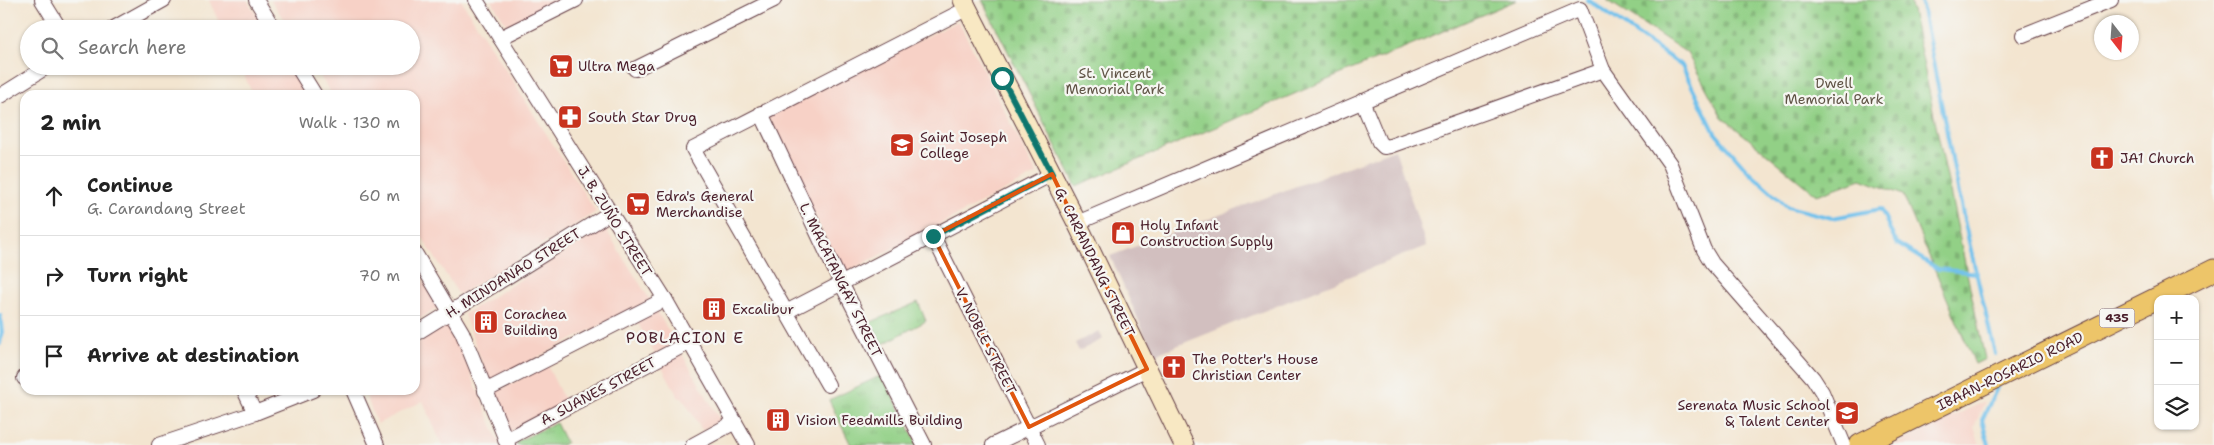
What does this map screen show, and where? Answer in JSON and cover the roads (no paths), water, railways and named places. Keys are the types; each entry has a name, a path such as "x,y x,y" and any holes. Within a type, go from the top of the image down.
{"main road":[{"name":"G. CARANDANG STREET","path":"965,4 1077,223 1184,445"},
{"name":"IBAAN-ROSARIO ROAD","path":"1860,445 2214,270"}],"street":[{"path":"42,0 54,20"},
{"path":"128,20 164,0"},
{"path":"256,0 268,20"},
{"name":"J. B. ZUÑO STREET","path":"476,0 665,299 748,445"},
{"path":"500,38 576,0"},
{"path":"635,69 774,0"},
{"path":"2023,35 2111,0"},
{"path":"828,385 693,149 965,4"},
{"path":"1077,223 1580,8 1603,70 1670,164 1704,250 1712,263 1813,378 1822,392 1844,445"},
{"path":"1362,101 1379,142 1384,147 1603,70"},
{"path":"0,96 34,75"},
{"path":"303,75 313,90"},
{"name":"L. MACATANGAY STREET","path":"761,114 841,283 924,445"},
{"path":"786,312 1052,174"},
{"name":"H. MINDANAO STREET","path":"420,331 610,213"},
{"name":"V. NOBLE STREET","path":"933,236 1038,445"},
{"path":"420,261 462,332 507,442"},
{"path":"485,390 665,299"},
{"name":"A. SUANES STREET","path":"507,442 690,342"},
{"path":"992,445 1148,369"},
{"path":"247,395 256,413"},
{"path":"159,445 256,413 301,395"},
{"path":"355,395 377,445"},
{"path":"693,445 735,422"}],"waterway":[{"path":"1588,0 1682,66 1715,133 1748,171 1788,207 1832,218 1881,209 1896,243 1938,269 1977,273"},
{"path":"1921,0 1964,220 1995,354"},
{"path":"0,315 2,332 0,344"},
{"path":"1989,445 1982,420 1997,388"}],"place":[{"name":"Ultra Mega","path":"561,66"},
{"name":"South Star Drug","path":"570,117"},
{"name":"Saint Joseph College","path":"902,145"},
{"name":"JA1 Church","path":"2102,158"},
{"name":"Edra's General Merchandise","path":"638,204"},
{"name":"Holy Infant Construction Supply","path":"1123,233"},
{"name":"Excalibur","path":"714,309"},
{"name":"Corachea Building","path":"486,322"},
{"name":"The Potter's House Christian Center","path":"1174,367"},
{"name":"Serenata Music School & Talent Center","path":"1847,413"},
{"name":"Vision Feedmills Building","path":"778,420"}],"district":[{"name":"POBLACION E","path":"685,337"}],"park label":[{"name":"St. Vincent Memorial Park","path":"1115,82"},
{"name":"Dwell Memorial Park","path":"1834,92"}]}
